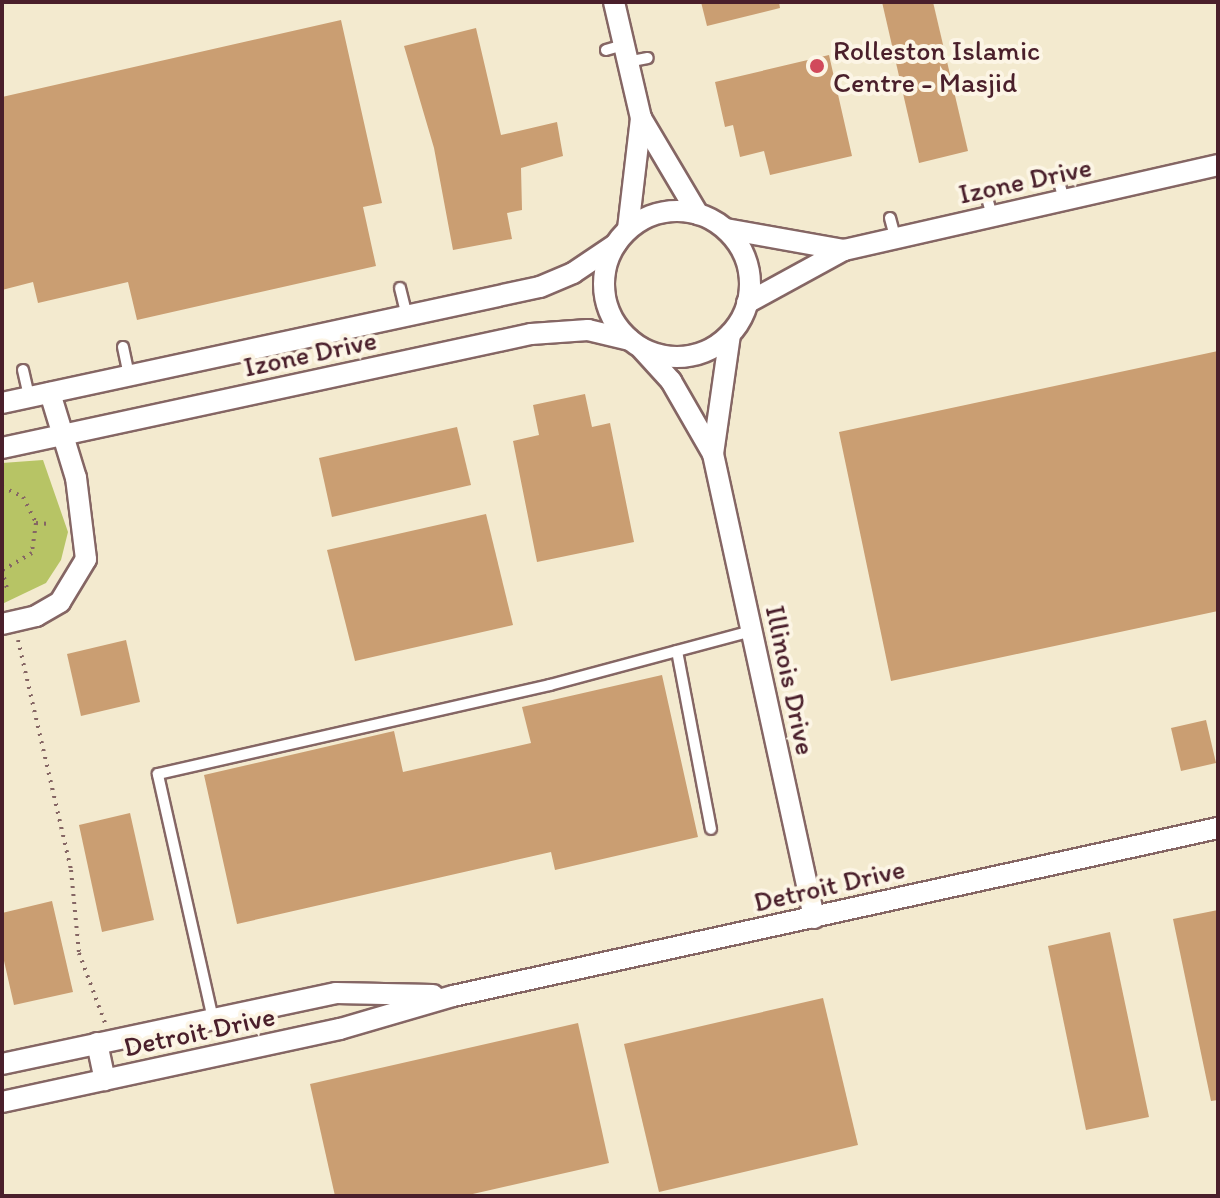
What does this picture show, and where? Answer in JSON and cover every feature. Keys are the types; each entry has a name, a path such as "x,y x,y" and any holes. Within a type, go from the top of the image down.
{"street":[{"path":"614,2 619,52 641,118 698,214"},
{"path":"622,237 649,216 673,211 698,214 726,229 747,263 747,303 730,334 688,356 636,344 616,324 604,284 622,237 641,118"},
{"name":"Izone Drive","path":"747,303 844,250 892,228 1062,191 1218,165"},
{"name":"Izone Drive","path":"726,229 844,250"},
{"name":"Izone Drive","path":"2,403 540,287 573,273 622,237"},
{"name":"Izone Drive","path":"2,448 531,334 588,330 636,344"},
{"name":"Illinois Drive","path":"713,454 730,334"},
{"name":"Illinois Drive","path":"636,344 671,381 713,454 814,918"},
{"path":"9,629 37,622 70,600 87,543 76,478 60,435 50,393"},
{"name":"Detroit Drive","path":"2,1102 340,1029 453,996 1218,828"},
{"name":"Detroit Drive","path":"8,1060 102,1036 213,1019 336,993 453,996"},
{"path":"102,1036 105,1080"}],"lane":[{"path":"619,52 648,58"},
{"path":"400,288 407,316"},
{"path":"123,347 129,376"},
{"path":"23,370 29,397"},
{"path":"213,1019 158,774 550,685 752,631"},
{"path":"677,651 711,829"}],"path":[{"path":"2,487 23,497 36,523 32,553 2,570 7,589"},
{"path":"36,523 50,524"},
{"path":"9,629 71,870 79,953 102,1036"}],"green space":[{"path":"43,460 68,532 61,560 46,583 2,604 2,463"}],"building":[{"path":"701,2 779,2 780,8 707,26"},
{"path":"882,2 933,2 968,151 919,163"},
{"path":"341,20 382,203 363,207 376,266 137,320 128,282 38,303 33,282 2,290 2,97"},
{"path":"476,28 501,135 557,122 563,156 521,168 522,210 507,213 512,239 453,250 434,148 404,46"},
{"path":"829,55 852,156 770,175 764,151 740,157 733,125 725,127 715,82"},
{"path":"1218,351 1218,611 891,681 839,432"},
{"path":"585,394 592,427 610,423 634,542 537,562 513,441 539,435 533,405"},
{"path":"457,427 471,485 332,517 319,458"},
{"path":"486,514 513,625 355,661 327,550"},
{"path":"126,640 140,702 81,716 67,654"},
{"path":"662,675 698,837 555,870 551,852 237,924 204,775 394,731 403,772 531,743 522,707"},
{"path":"1206,720 1216,763 1181,771 1171,728"},
{"path":"130,813 154,920 102,932 79,825"},
{"path":"52,901 73,992 14,1005 2,952 2,913"},
{"path":"1218,910 1218,1100 1211,1101 1173,919"},
{"path":"1110,932 1149,1117 1086,1130 1048,946"},
{"path":"823,998 858,1145 659,1192 624,1044"},
{"path":"578,1023 609,1163 464,1196 335,1196 310,1084"}],"place":[{"name":"Rolleston Islamic Centre - Masjid","path":"817,66"}]}
